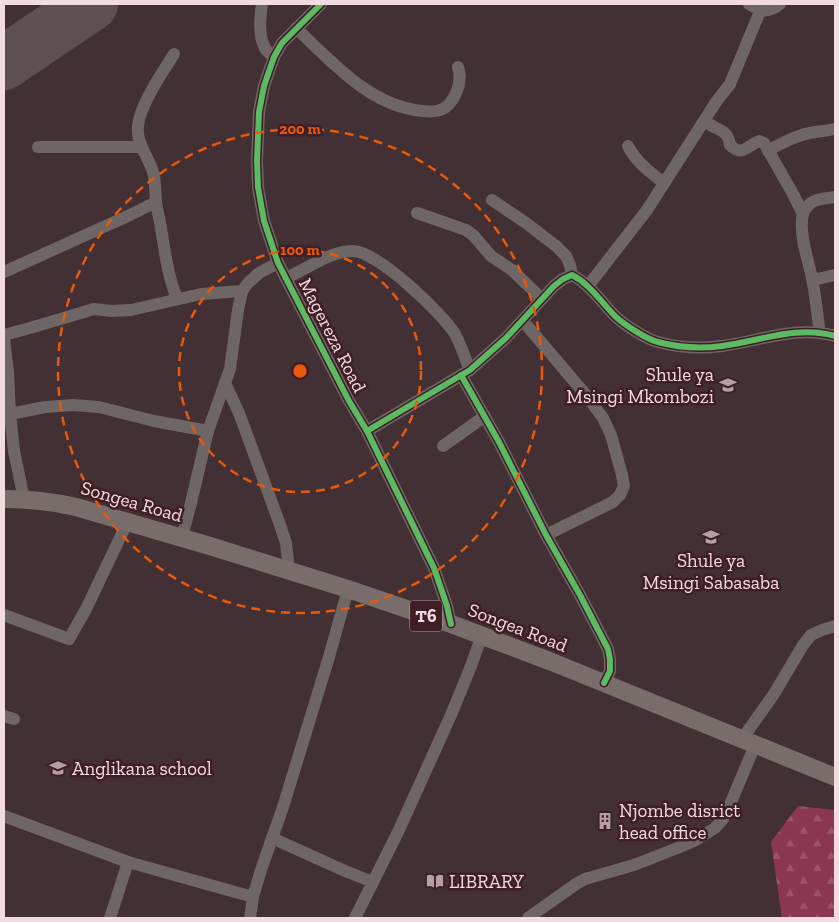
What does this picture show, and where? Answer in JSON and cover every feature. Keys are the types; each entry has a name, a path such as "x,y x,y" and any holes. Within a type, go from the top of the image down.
{"highway":[{"name":"Songea Road","path":"4,499 54,502 128,521 348,589 482,635 835,777"}],"street":[{"path":"262,4 263,42 266,50 274,57"},
{"name":"Magereza Road","path":"321,4 282,43 274,57 264,86 259,112 257,161 258,187 264,221 278,263 367,431 434,568 451,624"},
{"path":"588,286 646,210 716,102 730,84 737,71 757,6 771,10 780,4"},
{"path":"296,28 334,64 374,95 404,108 436,112 446,107 454,98 459,85 460,72 458,67"},
{"path":"174,54 140,114 138,137 156,183 156,202 168,268 177,299"},
{"path":"705,121 712,127 725,132 729,138 730,145 736,150 742,151 759,141 764,143 803,214"},
{"path":"768,151 810,133 835,129"},
{"path":"628,146 641,164 664,184"},
{"path":"38,147 142,148"},
{"path":"820,332 813,280 802,233 802,222 806,207 812,202 835,197"},
{"path":"492,200 556,246 566,256 572,275"},
{"path":"4,272 156,202"},
{"path":"417,213 466,230 491,256 512,270 542,299"},
{"path":"286,278 339,252 355,251 372,257 391,270 442,318 454,334 463,351 465,372 485,416 546,535 608,649 610,671 604,683"},
{"path":"182,537 208,431 230,369 242,291 259,273 278,263"},
{"path":"572,275 588,286 617,318 656,342 684,348 700,348 723,346 776,335 820,332 835,336"},
{"path":"367,431 465,372 506,338 554,286 572,275"},
{"path":"813,280 835,275"},
{"path":"24,499 14,451 4,337 94,309 112,311 131,310 201,294 242,291"},
{"path":"523,321 586,395 603,418 611,435 624,486 614,502 546,535"},
{"path":"225,383 240,413 279,522 286,543 288,570"},
{"path":"10,414 45,407 73,405 98,408 208,431"},
{"path":"443,446 485,416"},
{"path":"4,615 70,639 128,521"},
{"path":"250,918 261,870 283,807 348,589"},
{"path":"528,918 586,879 634,865 675,849 696,840 715,828 729,808 748,742 774,694 811,635 835,626"},
{"path":"360,917 373,882 451,715 482,635"},
{"path":"4,816 128,862 254,897"},
{"path":"272,838 373,882"},
{"path":"110,918 128,862"}],"green space":[{"path":"798,806 835,810 835,918 782,918 771,842"}],"runway":[{"path":"4,63 91,4"}],"cycle path":[{"path":"321,4 282,43 274,57 264,86 259,112 257,161 258,187 264,221 278,263 349,401 367,431 434,568 451,624"},
{"path":"367,431 470,370 506,338 554,286 572,275 590,288 616,317 625,324 648,338 666,344 682,347 722,346 778,335 807,332 835,336"},
{"path":"461,375 499,442 546,535 608,649 610,671 604,683"}],"place":[{"name":"Shule ya Msingi Mkombozi","path":"728,385"},
{"name":"Shule ya Msingi Sabasaba","path":"711,537"},
{"name":"Anglikana school","path":"58,768"},
{"name":"Njombe disrict head office","path":"605,821"},
{"name":"LIBRARY","path":"435,881"}]}
